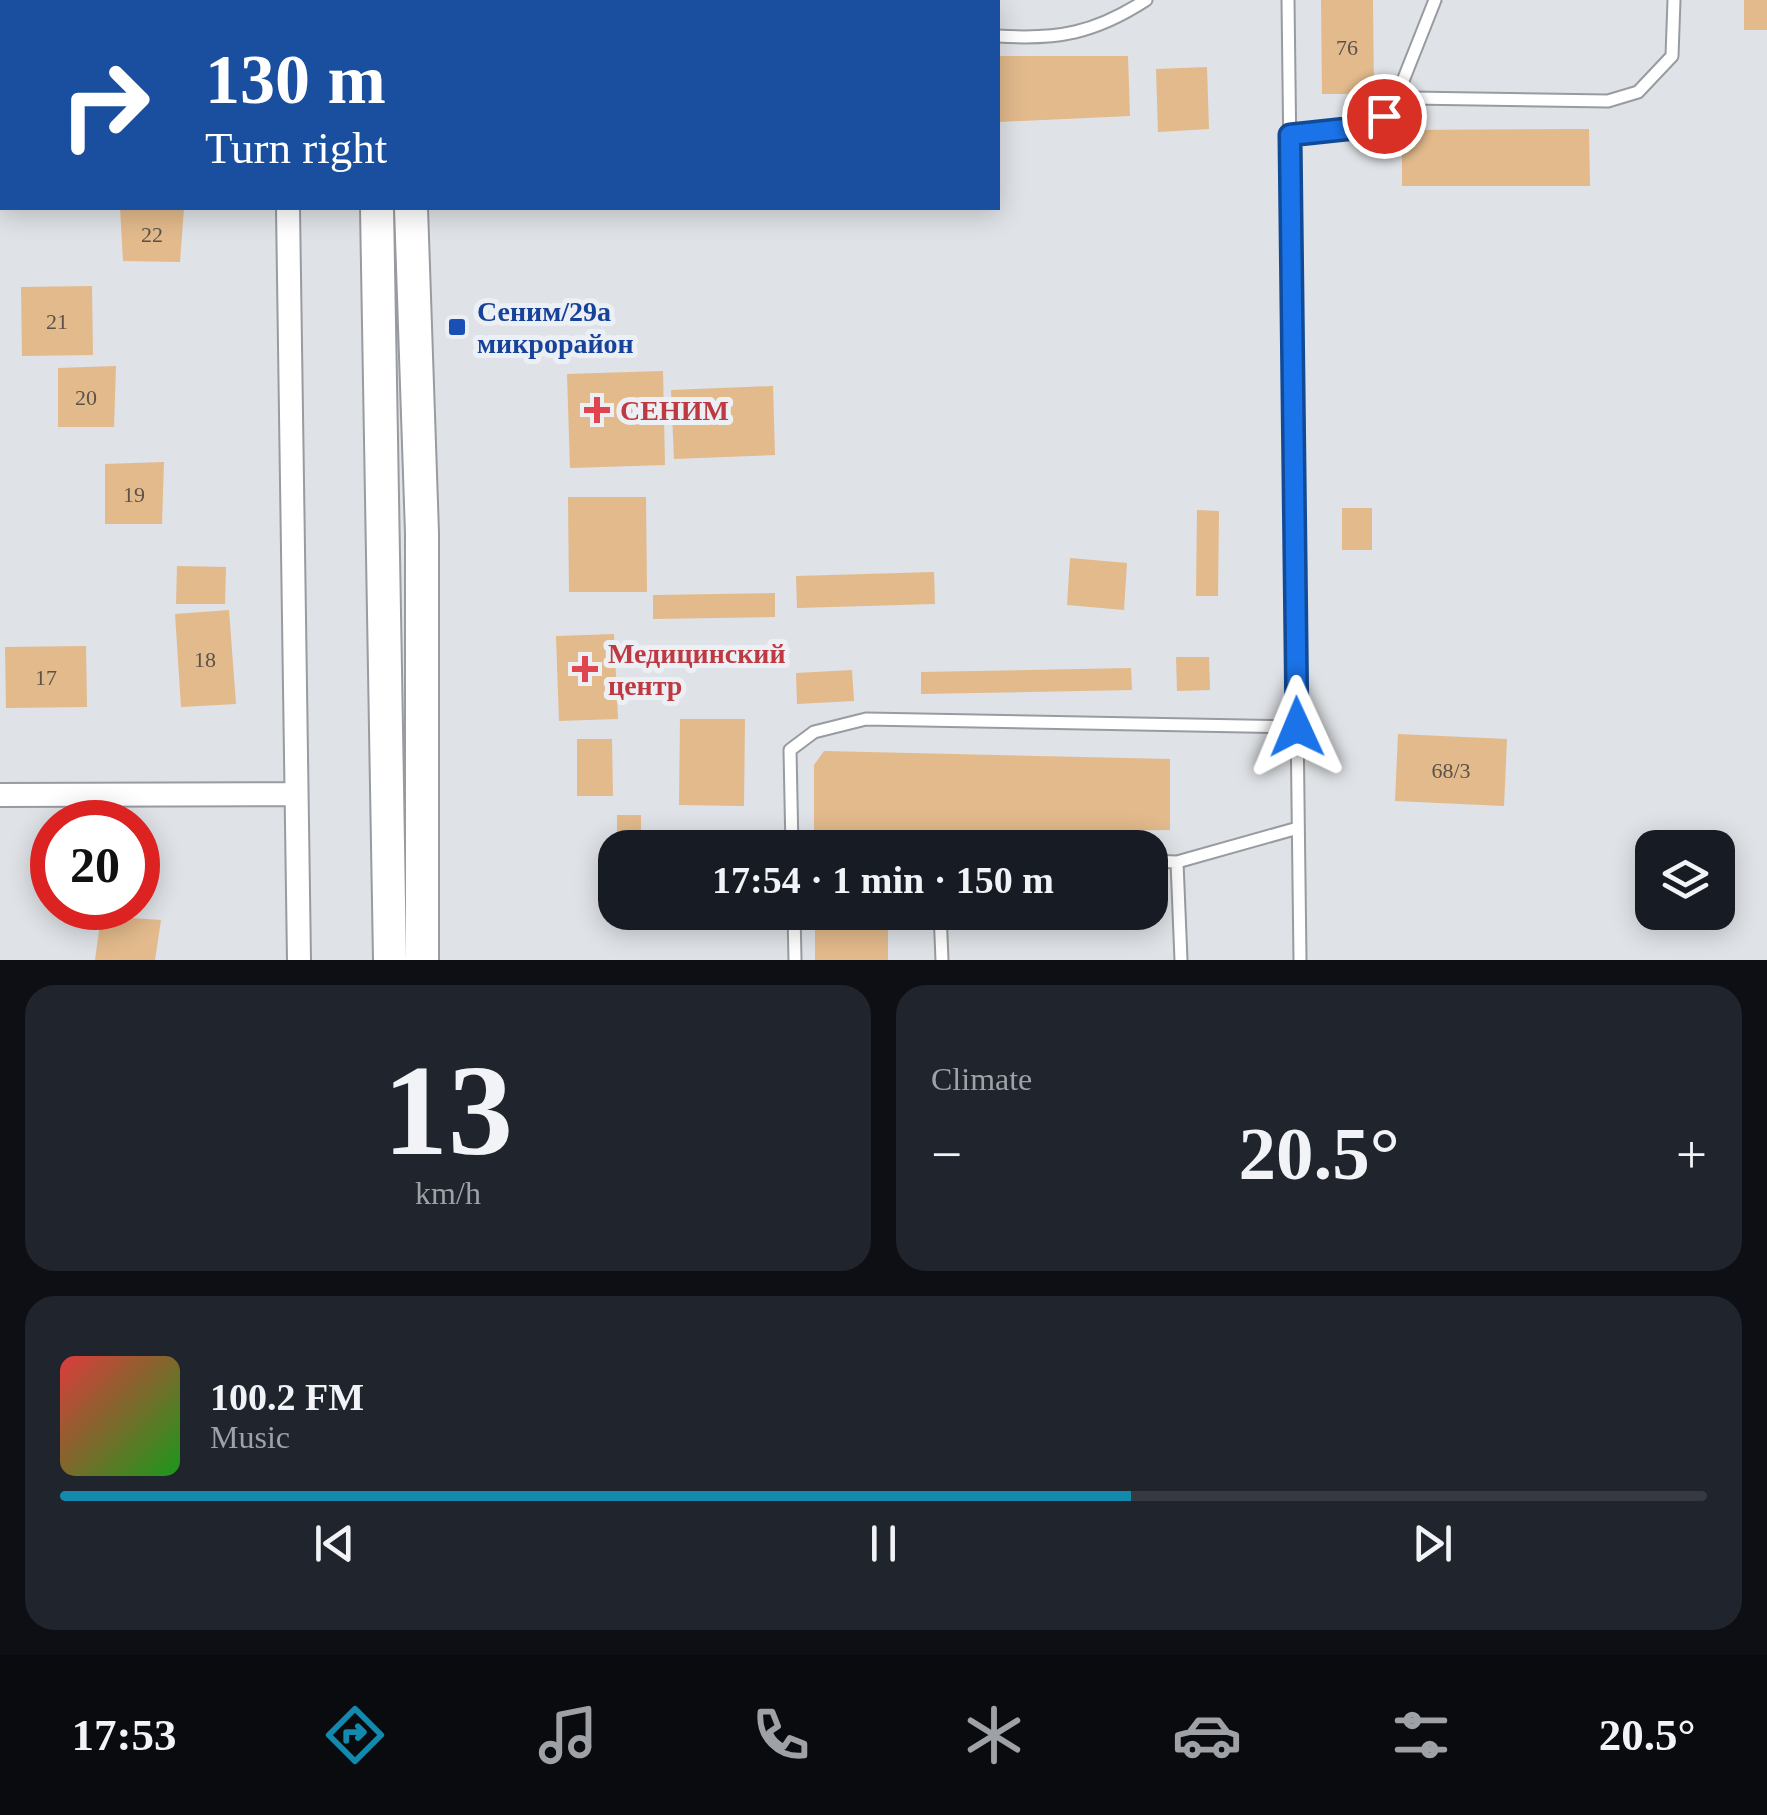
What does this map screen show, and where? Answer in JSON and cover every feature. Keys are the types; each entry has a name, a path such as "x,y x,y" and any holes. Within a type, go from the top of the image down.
{"main road":[{"path":"377,210 390,960"},
{"path":"412,210 422,533 422,960"},
{"path":"385,529 422,533"}],"street":[{"path":"288,210 299,960"},
{"path":"0,795 296,794"}],"lane":[{"path":"1000,36 1048,40 1112,23 1146,0"},
{"path":"1288,0 1300,960"},
{"path":"1290,135 1374,126 1395,101 1435,0"},
{"path":"1395,101 1608,101 1638,92 1672,56 1674,0"},
{"path":"792,830 790,750 814,732 866,719 1297,727"},
{"path":"1168,861 1298,828"},
{"path":"1177,862 1181,960"},
{"path":"794,930 794,960"},
{"path":"941,930 942,960"}],"building":[{"path":"1321,0 1373,0 1374,94 1322,94"},
{"path":"1744,0 1767,0 1767,30 1744,30"},
{"path":"1000,56 1128,56 1130,116 1000,122"},
{"path":"1207,67 1209,129 1158,132 1156,69"},
{"path":"1589,129 1590,186 1402,186 1402,130"},
{"path":"120,210 184,210 180,262 123,261"},
{"path":"92,286 93,355 22,356 21,287"},
{"path":"116,366 114,427 58,427 58,368"},
{"path":"663,371 665,465 570,468 567,374"},
{"path":"773,386 775,455 674,459 671,390"},
{"path":"164,462 162,524 105,524 105,464"},
{"path":"568,497 646,497 647,592 569,592"},
{"path":"1342,508 1372,508 1372,550 1342,550"},
{"path":"1197,510 1219,511 1218,596 1196,596"},
{"path":"1070,558 1127,563 1124,610 1067,605"},
{"path":"177,566 226,567 225,604 176,604"},
{"path":"934,572 935,604 797,608 796,576"},
{"path":"775,593 775,617 653,619 653,595"},
{"path":"229,610 236,704 181,707 175,614"},
{"path":"614,634 618,719 559,721 556,636"},
{"path":"86,646 87,707 6,708 5,647"},
{"path":"1176,657 1209,657 1210,690 1177,691"},
{"path":"1131,668 1132,690 921,694 921,672"},
{"path":"852,670 854,701 797,704 796,673"},
{"path":"680,719 745,719 744,806 679,805"},
{"path":"1398,734 1507,739 1504,806 1395,801"},
{"path":"577,739 612,739 613,796 577,796"},
{"path":"824,751 1170,759 1170,830 814,830 814,765"},
{"path":"617,815 641,815 641,830 617,830"},
{"path":"99,930 160,930 155,960 95,960"},
{"path":"815,930 888,930 888,960 815,960"}],"place":[{"name":"Сеним/29а микрорайон","path":"457,327"},
{"name":"СЕНИМ","path":"597,410"},
{"name":"Медицинский центр","path":"585,669"}],"route":[{"path":"1297,727 1290,135 1374,126 1384,116"}]}
